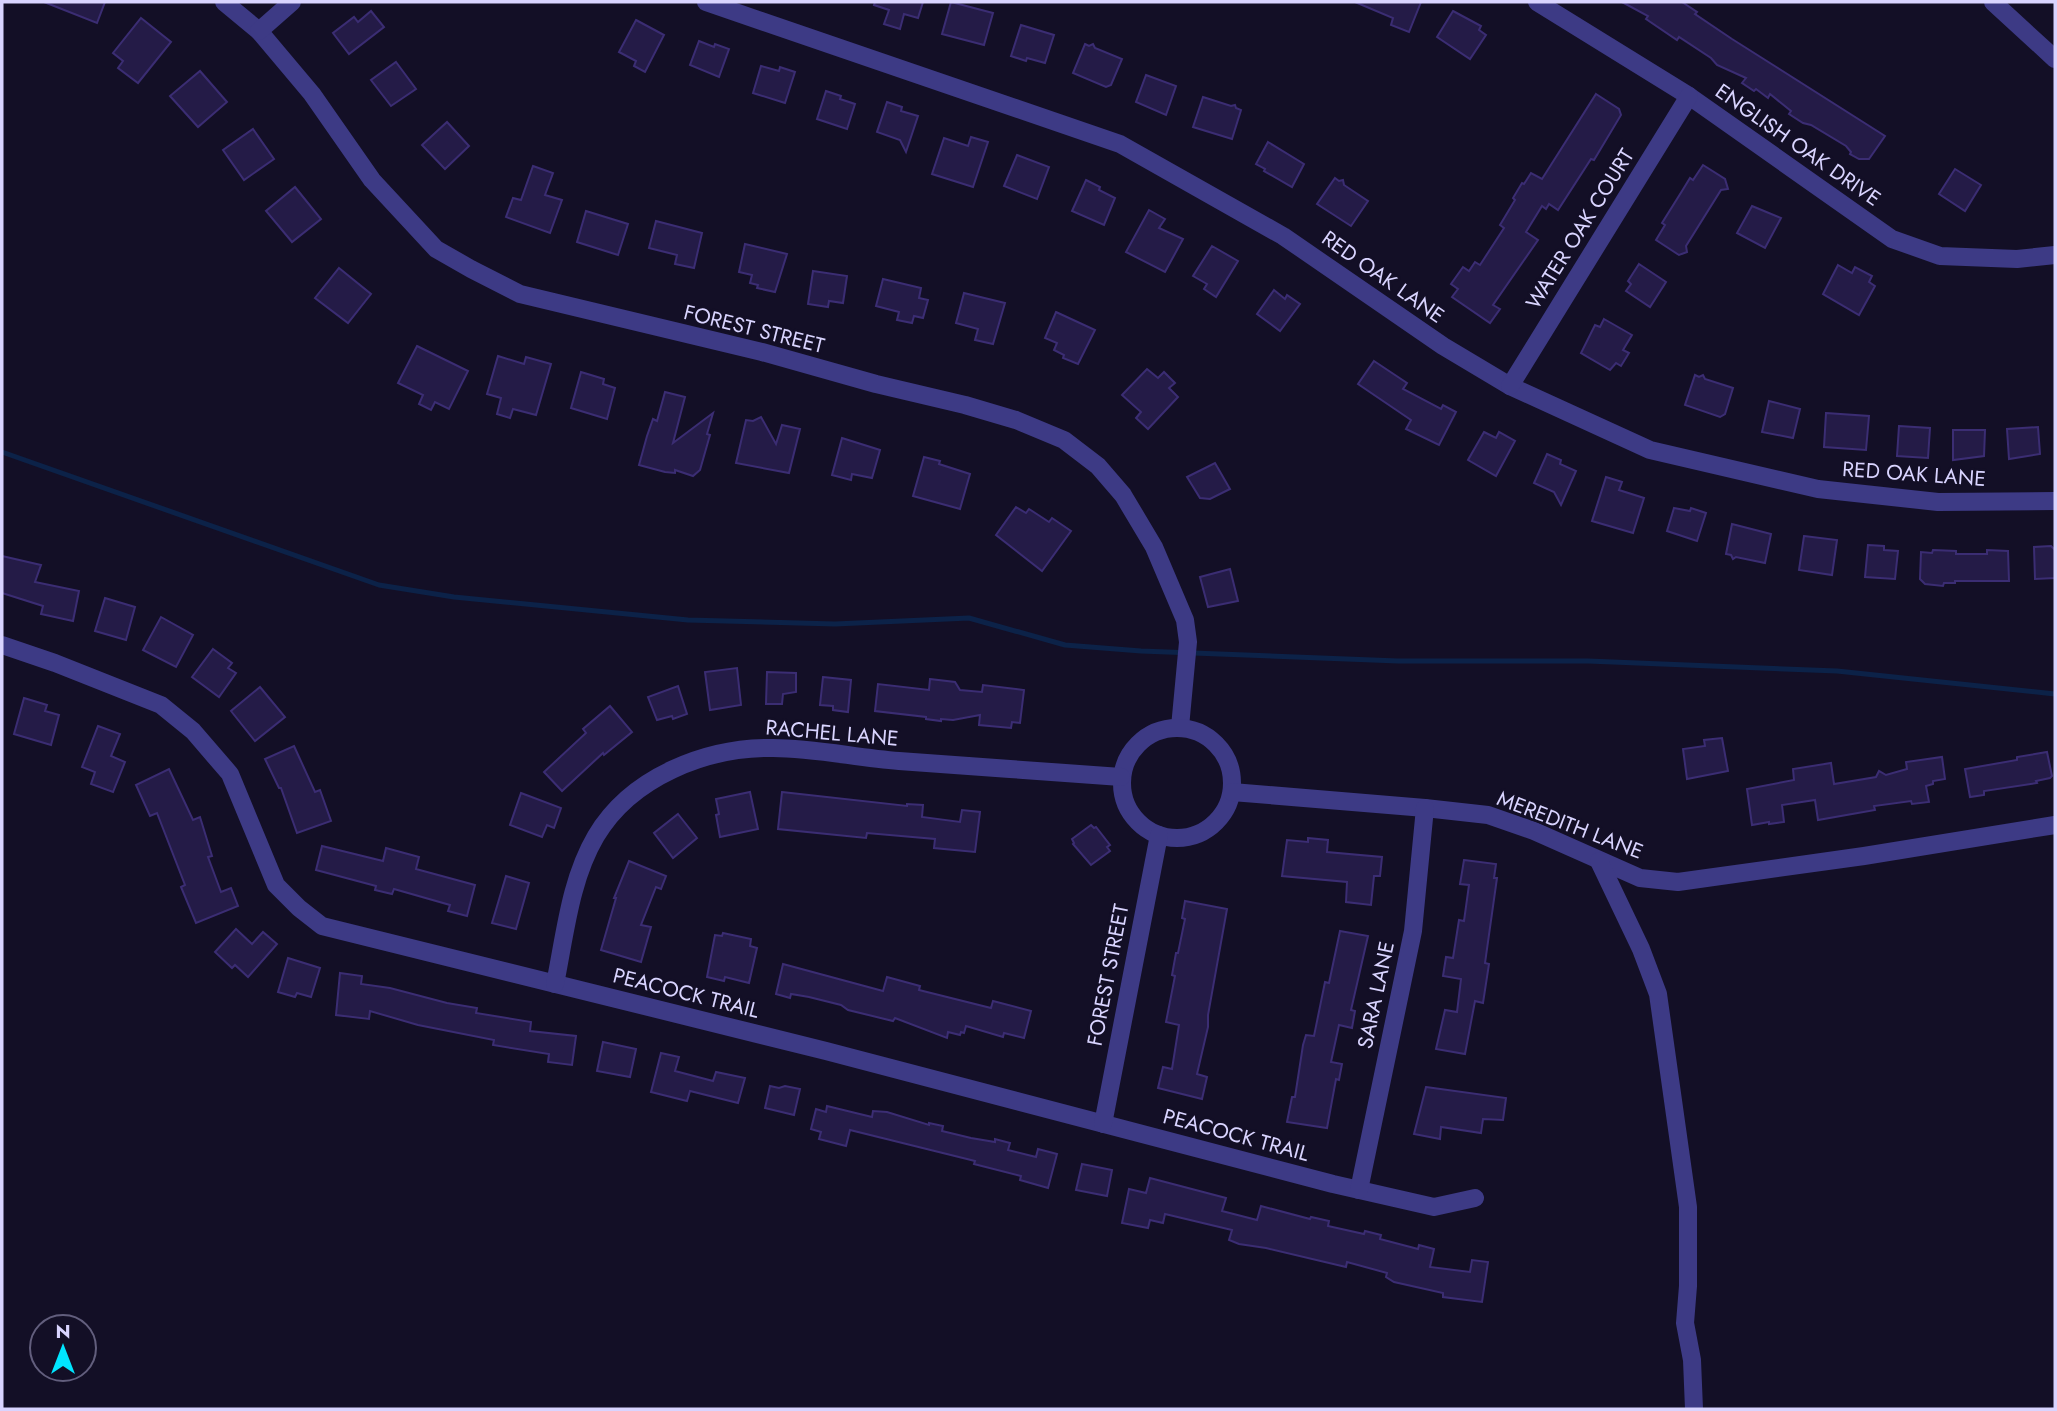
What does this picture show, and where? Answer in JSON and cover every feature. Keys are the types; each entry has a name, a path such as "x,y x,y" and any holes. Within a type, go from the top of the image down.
{"street":[{"name":"FOREST STREET","path":"225,2 259,30 312,94 372,180 436,249 483,275 520,294 762,352 876,384 965,405 1016,420 1064,440 1098,466 1123,495 1154,547 1185,620 1188,642 1180,727"},
{"path":"259,30 292,2"},
{"name":"RED OAK LANE","path":"706,2 1120,144 1283,236 1443,346 1510,386 1650,450 1818,489 1938,502 2055,501"},
{"name":"ENGLISH OAK DRIVE","path":"1537,2 1689,96 1892,239 1940,256 2017,259 2055,255"},
{"path":"1993,2 2055,59"},
{"name":"WATER OAK COURT","path":"1510,386 1689,96"},
{"name":"PEACOCK TRAIL","path":"2,645 161,705 192,731 230,774 276,885 322,926 1359,1190 1434,1207 1475,1198"},
{"path":"1180,727 1198,731 1214,741 1226,756 1232,773 1232,792 1226,810 1214,825 1197,835 1178,838 1159,835 1146,829 1130,812 1122,792 1121,777 1126,760 1135,746 1148,735 1163,729 1180,727"},
{"name":"RACHEL LANE","path":"555,984 576,881 597,835 629,797 677,766 729,751 773,748 880,760 1121,777"},
{"name":"MEREDITH LANE","path":"1232,792 1424,807 1488,816 1534,831 1640,878 1678,882 2055,825"},
{"name":"SARA LANE","path":"1359,1190 1413,931 1424,807"},
{"name":"FOREST STREET","path":"1103,1124 1159,835"},
{"path":"1598,861 1636,937 1658,994 1688,1207 1685,1323 1692,1360 1694,1409"}],"building":[{"path":"44,2 105,2 97,23"},
{"path":"875,2 923,2 918,18 904,14 900,29 884,24 889,10 874,5"},
{"path":"951,2 993,13 984,45 942,34"},
{"path":"1355,2 1421,2 1409,32 1391,25 1393,18"},
{"path":"1622,2 1682,2 1732,39 1885,136 1869,159 1859,159 1850,154 1846,146 1789,114 1791,111 1770,94 1768,98 1742,83 1746,78 1717,65 1679,37 1677,40 1646,19 1648,16"},
{"path":"371,11 384,27 349,54 333,33 354,17 358,22"},
{"path":"1453,11 1481,26 1479,30 1486,35 1470,59 1437,37"},
{"path":"141,18 171,42 138,83 118,68 123,61 113,53"},
{"path":"636,20 664,35 645,72 634,66 636,61 619,52"},
{"path":"1021,25 1054,35 1045,63 1011,56"},
{"path":"699,41 729,49 719,77 690,65"},
{"path":"1085,44 1093,44 1095,48 1122,59 1111,85 1106,87 1073,73"},
{"path":"396,62 416,89 391,106 371,80"},
{"path":"761,66 779,71 780,67 795,72 785,103 753,93"},
{"path":"200,71 227,102 198,127 170,96"},
{"path":"1146,75 1176,86 1166,115 1136,102"},
{"path":"826,91 855,104 847,129 817,119"},
{"path":"1596,94 1619,109 1621,115 1594,160 1591,159 1558,210 1549,204 1546,209 1542,206 1526,232 1538,240 1493,305 1500,309 1490,323 1452,297 1458,289 1451,284 1463,267 1469,271 1475,262 1480,265 1504,228 1500,225 1522,183 1524,184 1531,173 1542,179"},
{"path":"1203,97 1235,105 1241,110 1232,139 1193,127"},
{"path":"887,102 902,107 901,111 918,116 906,152 900,140 877,132"},
{"path":"447,122 469,146 445,169 422,145"},
{"path":"253,129 274,159 244,180 223,150"},
{"path":"971,137 988,142 973,187 932,174 944,138 968,146"},
{"path":"1268,142 1304,164 1292,187 1256,164"},
{"path":"1017,155 1049,167 1037,199 1004,186"},
{"path":"1703,165 1725,179 1728,189 1721,190 1686,246 1687,252 1679,255 1656,240 1665,225 1662,223 1690,178 1693,180"},
{"path":"533,166 553,173 545,195 562,200 550,233 506,217 513,198 521,200"},
{"path":"1955,169 1981,185 1965,211 1939,194"},
{"path":"1335,178 1343,180 1344,185 1368,201 1351,226 1317,204"},
{"path":"1086,180 1115,198 1104,225 1072,211"},
{"path":"295,187 321,219 292,242 266,211"},
{"path":"1752,206 1781,218 1765,248 1737,233"},
{"path":"1149,210 1165,219 1159,228 1183,239 1165,272 1126,252"},
{"path":"586,211 628,224 618,255 577,242"},
{"path":"656,221 702,233 694,268 675,264 677,255 649,248"},
{"path":"745,244 787,254 775,292 757,288 758,285 750,283 752,275 739,272"},
{"path":"1212,246 1238,261 1216,297 1204,289 1207,284 1193,276"},
{"path":"1639,264 1666,282 1650,307 1626,291 1631,284 1628,281"},
{"path":"1838,265 1852,273 1855,267 1872,276 1869,282 1875,286 1859,315 1823,294"},
{"path":"339,268 371,294 348,323 315,298"},
{"path":"813,271 847,276 843,303 829,301 828,307 808,304"},
{"path":"883,279 921,288 919,298 928,300 923,318 914,316 912,323 897,320 899,312 876,306"},
{"path":"1274,290 1285,299 1287,295 1300,304 1280,331 1257,314"},
{"path":"964,293 1005,303 993,344 975,340 978,329 956,323"},
{"path":"1056,312 1095,330 1078,364 1063,358 1064,355 1054,350 1057,343 1045,338"},
{"path":"1604,319 1632,335 1623,350 1629,353 1621,366 1616,363 1610,370 1581,353 1595,325 1600,327"},
{"path":"417,346 468,371 449,409 435,402 431,410 419,404 423,395 398,383"},
{"path":"498,356 524,364 526,357 551,364 536,415 513,409 510,418 497,414 501,398 487,394"},
{"path":"1374,361 1407,383 1403,389 1441,409 1443,405 1456,412 1439,445 1406,429 1411,420 1358,384"},
{"path":"1147,369 1158,378 1164,372 1175,383 1169,388 1178,397 1148,429 1136,418 1141,412 1122,395"},
{"path":"581,372 604,379 603,384 615,388 607,419 571,408"},
{"path":"1695,375 1703,375 1705,379 1733,388 1725,414 1720,417 1685,405"},
{"path":"665,392 685,397 673,443 713,413 700,470 693,476 675,470 675,473 665,472 639,465 653,419 657,421"},
{"path":"1769,401 1800,409 1793,438 1762,432"},
{"path":"1826,413 1869,416 1866,450 1824,447"},
{"path":"761,417 776,444 782,425 800,429 789,473 736,463 746,420 753,421"},
{"path":"1899,426 1930,428 1928,458 1897,456"},
{"path":"2038,427 2040,454 2009,459 2007,429"},
{"path":"1953,430 1985,430 1984,456 1953,460"},
{"path":"1484,432 1496,438 1499,432 1515,441 1496,476 1468,460"},
{"path":"842,438 880,450 872,478 852,474 851,480 832,475"},
{"path":"1547,454 1576,471 1561,505 1554,492 1534,483"},
{"path":"924,457 970,474 960,509 913,496"},
{"path":"1215,463 1230,489 1210,499 1200,498 1187,477"},
{"path":"1606,477 1622,482 1619,490 1644,498 1633,533 1592,521"},
{"path":"1016,507 1026,513 1029,509 1049,522 1052,518 1071,531 1042,571 996,535"},
{"path":"1674,508 1690,511 1691,508 1706,513 1697,541 1667,531"},
{"path":"1732,524 1771,534 1765,563 1736,557 1733,559 1726,554"},
{"path":"1804,536 1837,540 1832,575 1799,570"},
{"path":"1868,545 1884,546 1884,550 1898,551 1895,579 1865,577"},
{"path":"2051,546 2055,550 2055,578 2035,579 2034,547"},
{"path":"1933,550 1956,551 1956,554 1987,554 1987,550 2008,551 2009,581 1955,581 1944,583 1943,586 1925,584 1920,579 1921,552 1932,553"},
{"path":"2,556 41,565 35,582 79,591 73,621 41,614 43,606 2,593"},
{"path":"1230,569 1238,601 1208,607 1200,577"},
{"path":"105,598 135,607 126,640 95,631"},
{"path":"161,617 193,635 176,667 143,650"},
{"path":"213,649 232,663 228,668 236,673 219,697 192,677"},
{"path":"737,668 741,705 710,710 705,672"},
{"path":"767,672 796,673 796,692 783,694 782,704 766,704"},
{"path":"823,677 851,680 848,712 833,710 833,706 820,705"},
{"path":"930,679 955,682 960,690 982,692 983,685 1024,690 1020,723 1012,722 1011,728 979,725 980,715 941,721 875,711 878,684 929,690"},
{"path":"678,686 687,714 673,719 672,716 657,720 648,697"},
{"path":"260,687 285,717 255,741 231,711"},
{"path":"24,698 47,705 45,711 59,715 51,745 14,734"},
{"path":"610,706 632,732 604,755 603,753 562,791 544,772 586,733 583,729"},
{"path":"98,726 120,734 111,756 125,762 113,792 91,784 95,772 82,767"},
{"path":"1722,738 1728,771 1687,779 1683,749 1705,746 1704,740"},
{"path":"294,746 315,792 320,790 331,821 297,833 281,788 265,759"},
{"path":"2047,752 2052,776 2050,778 2036,781 2037,783 1984,791 1984,795 1970,797 1965,769"},
{"path":"1942,757 1945,779 1933,781 1933,784 1926,786 1929,802 1912,804 1911,801 1874,806 1875,810 1818,820 1815,800 1782,805 1784,822 1752,825 1747,789 1794,780 1793,769 1831,763 1834,784 1876,777 1879,771 1886,775 1907,769 1906,762"},
{"path":"169,769 193,820 200,817 212,856 208,857 221,892 231,888 238,906 196,923 181,887 185,885 157,813 150,816 136,785"},
{"path":"750,792 758,829 720,837 716,799"},
{"path":"782,792 907,806 923,805 922,817 960,822 962,810 980,812 975,852 934,848 935,839 867,833 866,838 778,829"},
{"path":"521,793 561,808 554,828 547,825 542,837 510,825"},
{"path":"678,814 697,838 673,858 654,833"},
{"path":"1091,825 1096,827 1110,845 1107,847 1110,851 1091,865 1073,844 1072,839"},
{"path":"1308,838 1328,840 1327,852 1382,857 1380,876 1374,876 1371,905 1346,902 1347,882 1282,876 1287,840 1308,842"},
{"path":"322,846 383,861 386,848 419,857 416,869 475,885 467,916 448,911 450,905 394,889 392,894 375,890 376,886 316,870"},
{"path":"1464,860 1496,864 1494,878 1497,878 1485,963 1489,964 1483,1003 1475,1001 1465,1054 1436,1049 1445,1010 1457,1012 1461,979 1443,976 1446,957 1453,958 1459,920 1464,921 1469,885 1460,884"},
{"path":"629,861 666,876 661,889 656,887 641,925 651,927 641,962 601,950 614,898"},
{"path":"506,876 529,883 516,929 492,923"},
{"path":"1185,901 1227,909 1208,1027 1197,1074 1207,1077 1202,1099 1158,1088 1163,1067 1172,1069 1179,1025 1166,1022 1175,976 1172,975 1176,953 1185,919 1182,918"},
{"path":"236,929 252,944 263,932 277,944 248,977 235,965 232,968 215,952"},
{"path":"1340,931 1368,936 1351,1010 1355,1011 1352,1028 1339,1025 1331,1062 1342,1064 1339,1080 1336,1079 1327,1128 1287,1122 1292,1097 1295,1097 1303,1045 1306,1035 1314,1036 1325,982 1329,983"},
{"path":"723,933 751,939 750,946 757,948 749,983 725,977 724,981 707,977 715,935 722,936"},
{"path":"288,958 320,968 311,997 297,993 295,997 278,992"},
{"path":"783,964 883,991 887,977 920,986 919,990 991,1008 993,1001 1031,1011 1024,1038 1004,1033 1003,1037 966,1026 964,1033 961,1032 960,1035 948,1032 947,1038 895,1018 893,1021 809,997 791,994 790,998 776,994"},
{"path":"340,973 362,976 361,984 477,1008 476,1013 531,1022 530,1031 576,1036 572,1065 548,1062 549,1054 493,1045 494,1040 418,1025 370,1011 369,1019 336,1015"},
{"path":"603,1042 636,1049 630,1077 597,1071"},
{"path":"661,1053 679,1057 675,1071 713,1081 716,1072 745,1078 738,1103 690,1091 687,1101 651,1092"},
{"path":"770,1086 800,1089 794,1115 765,1108"},
{"path":"1426,1087 1506,1098 1503,1120 1483,1119 1481,1133 1441,1127 1440,1139 1414,1134"},
{"path":"827,1106 872,1117 873,1111 887,1112 929,1125 943,1126 942,1131 1010,1143 1008,1150 1036,1157 1038,1149 1057,1154 1048,1188 1020,1180 1021,1176 974,1164 975,1161 850,1130 846,1146 819,1139 821,1132 811,1129 816,1109 826,1112"},
{"path":"1082,1164 1112,1170 1107,1196 1076,1190"},
{"path":"1150,1178 1226,1198 1222,1211 1257,1220 1261,1206 1310,1219 1329,1221 1328,1226 1381,1235 1380,1239 1418,1249 1419,1245 1434,1249 1430,1267 1470,1272 1472,1260 1488,1262 1482,1302 1443,1297 1443,1293 1394,1282 1386,1277 1387,1273 1347,1262 1346,1267 1239,1244 1229,1240 1232,1230 1165,1214 1163,1223 1150,1220 1148,1228 1122,1223 1129,1189 1146,1193"}],"waterway":[{"path":"2,452 379,585 454,597 688,620 835,624 969,618 1065,645 1141,651 1398,661 1588,661 1837,671 2055,694"}]}
